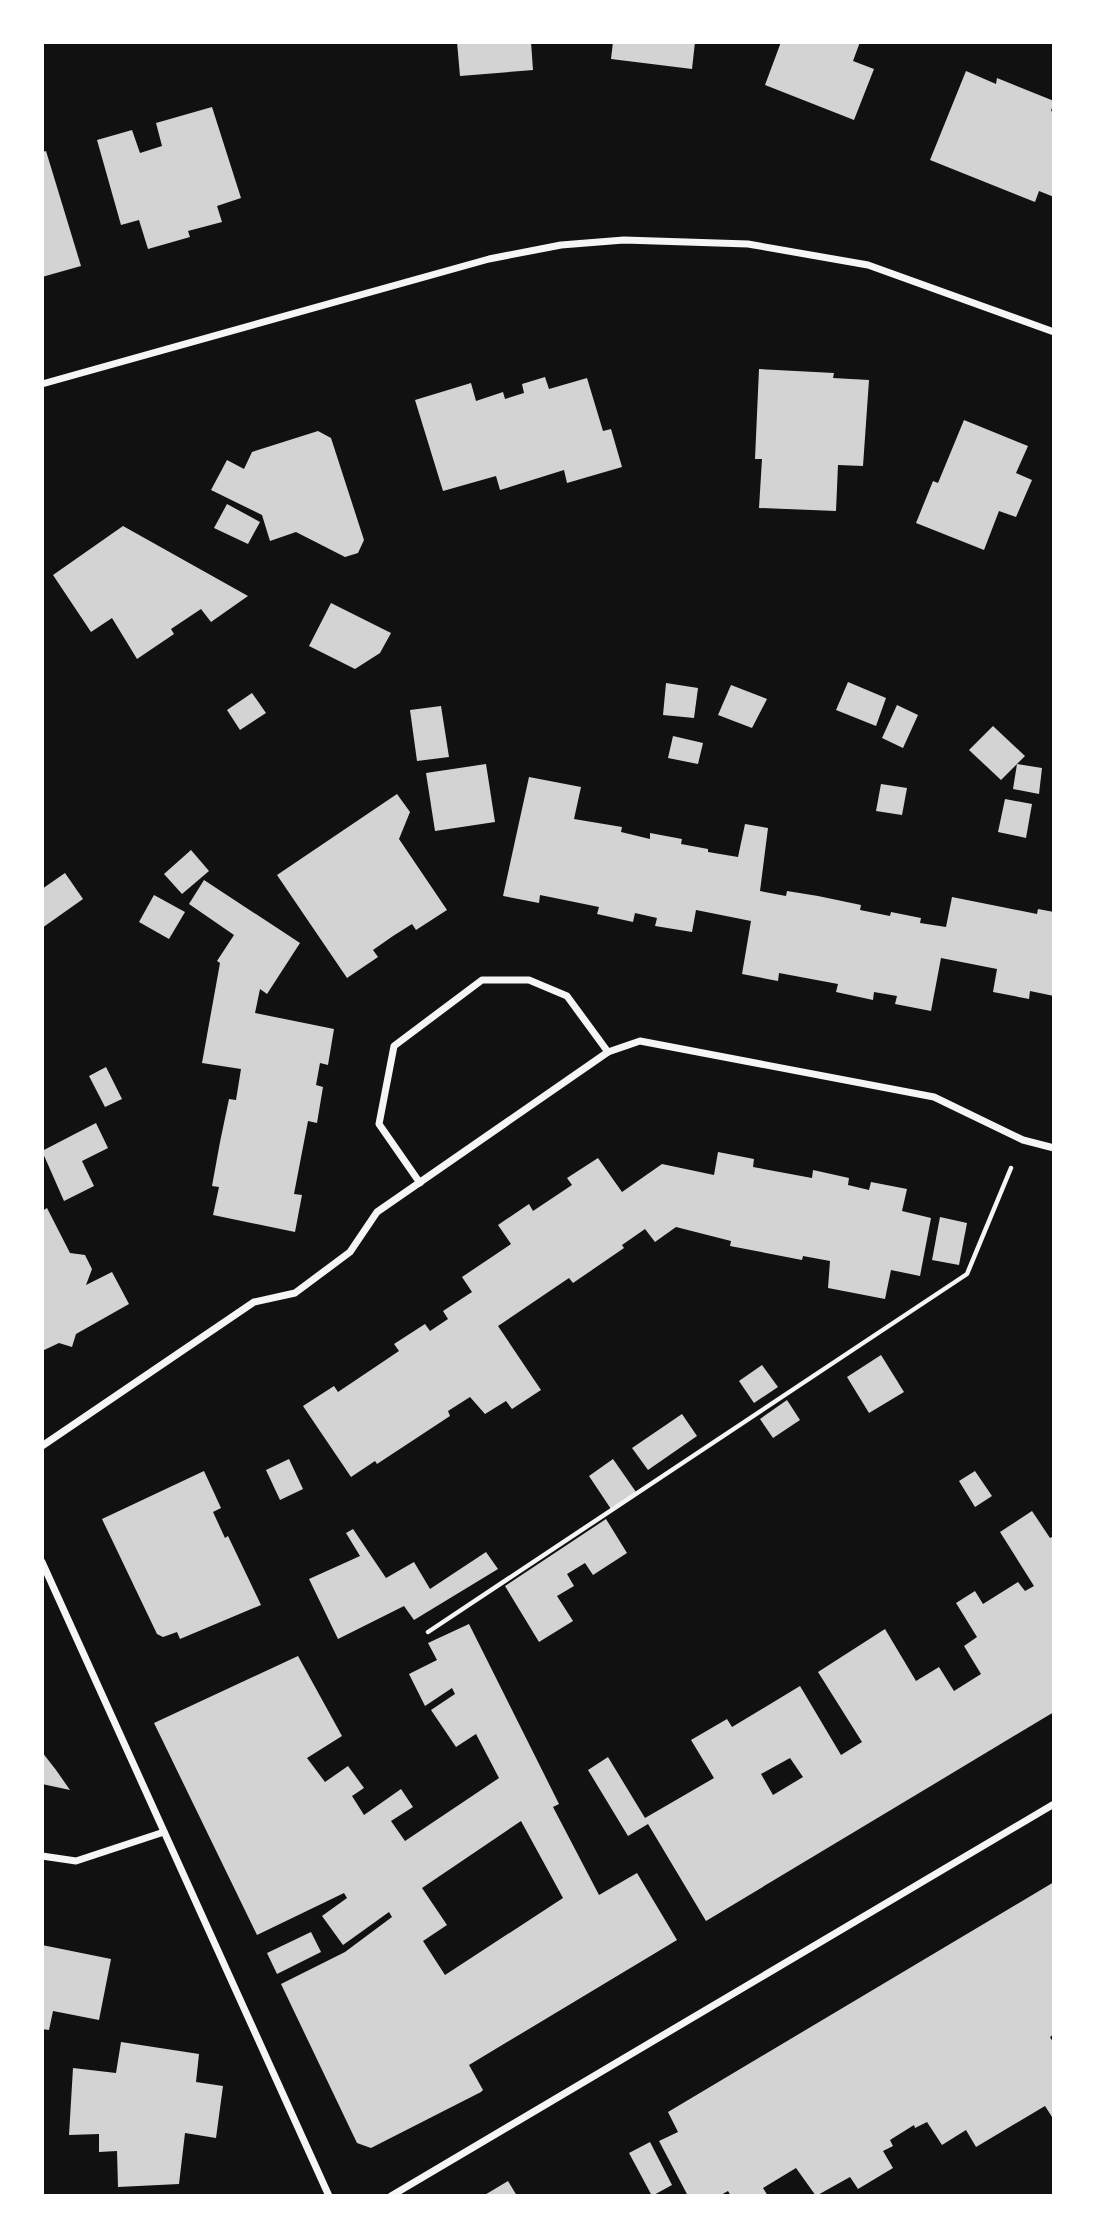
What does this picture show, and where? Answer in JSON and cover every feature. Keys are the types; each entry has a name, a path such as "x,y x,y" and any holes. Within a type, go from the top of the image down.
{"street":[{"path":"42,384 489,259 561,246 624,240 747,244 867,265 1054,332"},
{"path":"420,1183 380,1124 394,1046 482,980 528,980 567,996 608,1052"},
{"path":"42,1446 254,1302 295,1293 350,1252 377,1212 608,1052 640,1041 934,1097 1023,1140 1054,1148"},
{"path":"42,1562 329,2196"},
{"path":"391,2196 1054,1804"},
{"path":"42,1856 76,1861 164,1832"}],"path":[{"path":"428,1632 967,1274 1023,1140"}],"building":[{"path":"457,42 531,42 533,70 460,76"},
{"path":"613,42 695,42 692,69 611,59"},
{"path":"781,42 860,42 853,61 874,69 854,120 765,85"},
{"path":"966,71 996,84 997,78 1054,101 1051,111 1054,112 1054,197 1039,191 1035,202 930,160"},
{"path":"212,107 241,198 217,206 222,222 188,231 190,237 148,249 139,220 121,225 97,140 132,130 140,153 162,146 156,123"},
{"path":"46,151 81,266 42,277 42,152"},
{"path":"759,369 834,373 833,378 869,380 863,466 838,465 836,511 759,508 762,459 755,459"},
{"path":"545,377 549,389 587,378 603,431 611,429 622,467 567,483 564,470 500,490 496,476 443,491 415,400 471,383 476,401 503,392 505,399 524,393 522,384"},
{"path":"964,420 1028,446 1016,473 1032,480 1016,517 999,511 984,550 916,523 933,481 938,483"},
{"path":"318,431 331,438 364,540 358,553 345,557 296,532 270,541 262,515 211,490 227,460 244,469 252,452"},
{"path":"227,504 260,522 248,544 214,528"},
{"path":"123,526 248,596 211,622 201,609 171,629 174,634 137,659 112,618 91,632 53,575"},
{"path":"331,603 391,633 380,653 355,669 309,646"},
{"path":"848,682 886,698 876,726 836,710"},
{"path":"666,683 698,688 694,718 663,715"},
{"path":"731,685 767,699 752,728 718,715"},
{"path":"252,693 266,713 240,730 227,710"},
{"path":"897,705 918,715 903,748 882,738"},
{"path":"441,706 449,757 417,761 410,710"},
{"path":"993,726 1025,756 1001,780 969,750"},
{"path":"673,736 703,743 698,764 668,758"},
{"path":"486,764 495,822 435,831 426,773"},
{"path":"1017,764 1042,768 1039,794 1013,789"},
{"path":"529,777 581,787 574,819 622,827 621,832 650,839 650,833 682,839 681,844 708,849 708,852 738,857 745,824 768,828 760,891 786,896 787,891 818,896 861,905 860,910 890,916 891,912 921,918 920,923 946,927 952,897 1037,914 1038,909 1054,912 1054,996 1030,991 1029,999 993,992 997,969 941,958 931,1011 895,1004 897,996 874,992 873,1000 836,992 838,984 779,973 778,981 742,974 751,921 696,910 692,932 655,926 657,918 635,913 633,922 597,914 599,907 540,895 539,903 503,896"},
{"path":"881,784 907,788 902,815 876,811"},
{"path":"397,794 410,812 399,839 447,910 416,930 412,924 393,936 373,950 378,957 347,978 277,875"},
{"path":"1005,799 1032,804 1026,838 998,832"},
{"path":"191,850 209,871 182,894 164,874"},
{"path":"65,873 83,899 42,928 42,889"},
{"path":"204,880 300,943 267,994 260,989 255,1013 334,1029 328,1065 320,1063 316,1085 323,1087 317,1123 308,1121 294,1194 302,1195 295,1232 213,1215 219,1187 212,1186 220,1142 229,1099 236,1100 241,1069 202,1063 220,963 217,961 234,935 189,904"},
{"path":"154,895 185,912 169,939 139,922"},
{"path":"106,1067 122,1099 105,1107 89,1076"},
{"path":"96,1123 108,1148 82,1161 94,1186 64,1201 42,1151"},
{"path":"718,1152 754,1159 753,1167 812,1178 813,1170 849,1178 848,1185 869,1190 871,1182 907,1189 902,1211 931,1218 920,1276 891,1270 885,1299 828,1288 830,1261 803,1256 802,1260 730,1246 731,1241 676,1227 655,1242 645,1229 622,1245 624,1248 573,1283 569,1278 498,1326 541,1390 512,1409 506,1401 485,1414 470,1397 448,1411 450,1416 377,1464 375,1461 351,1477 303,1406 334,1386 338,1392 399,1351 394,1344 425,1324 430,1331 448,1319 443,1311 472,1292 462,1277 511,1244 498,1225 529,1204 533,1211 572,1185 567,1178 598,1158 622,1192 662,1164 714,1175"},
{"path":"47,1208 70,1253 85,1255 92,1269 86,1285 112,1272 129,1304 76,1334 72,1347 59,1343 42,1351 42,1211"},
{"path":"940,1217 967,1223 959,1265 932,1260"},
{"path":"881,1355 904,1392 869,1413 847,1377"},
{"path":"762,1365 778,1387 754,1403 739,1381"},
{"path":"787,1400 800,1420 773,1438 760,1419"},
{"path":"682,1414 697,1436 648,1470 632,1448"},
{"path":"289,1459 303,1489 280,1500 266,1470"},
{"path":"613,1459 636,1492 611,1509 589,1476"},
{"path":"204,1471 221,1508 213,1512 225,1538 228,1536 261,1605 180,1639 177,1632 163,1637 157,1634 102,1519"},
{"path":"975,1471 992,1496 975,1507 959,1481"},
{"path":"1032,1511 1050,1538 1054,1536 1054,1712 706,1921 648,1824 628,1836 588,1770 608,1757 645,1818 714,1778 691,1740 727,1719 732,1727 800,1686 841,1755 862,1742 818,1672 885,1629 916,1681 939,1667 954,1691 981,1674 964,1646 977,1637 956,1603 975,1591 983,1604 1018,1582 1025,1591 1034,1586 1000,1532","holes":["790,1758 803,1777 773,1795 761,1774"]},
{"path":"606,1519 627,1553 593,1575 585,1563 567,1574 574,1586 557,1596 573,1621 539,1642 505,1586"},
{"path":"353,1529 386,1578 414,1562 430,1589 486,1552 498,1569 414,1620 404,1606 338,1639 309,1579 360,1556 346,1533"},
{"path":"469,1624 559,1804 553,1807 599,1895 637,1873 677,1940 469,2065 483,2090 481,2092 371,2148 357,2143 281,1984 345,1952 392,1917 389,1912 343,1945 322,1916 347,1898 344,1893 257,1935 154,1723 298,1656 342,1736 307,1758 325,1782 348,1766 364,1788 352,1796 364,1815 401,1789 413,1807 391,1821 405,1841 499,1778 476,1734 456,1747 431,1710 455,1694 452,1688 425,1706 409,1674 437,1660 428,1643","holes":["521,1821 563,1898 445,1975 423,1941 447,1925 422,1888"]},
{"path":"42,1752 56,1770 70,1790 42,1784"},
{"path":"1054,1882 1054,2034 1050,2037 1054,2044 1054,2120 1045,2106 976,2147 966,2130 942,2145 927,2122 915,2128 914,2125 890,2140 893,2146 883,2151 893,2168 858,2189 850,2177 816,2196 796,2168 763,2188 768,2196 731,2196 728,2191 719,2196 688,2196 659,2141 678,2132 668,2112"},
{"path":"311,1932 321,1952 277,1974 267,1953"},
{"path":"42,1945 111,1959 99,2020 53,2011 49,2030 42,2029"},
{"path":"121,2042 199,2054 196,2082 223,2086 216,2138 185,2133 179,2184 118,2187 117,2151 99,2152 99,2134 69,2135 73,2068 116,2073"},
{"path":"650,2142 672,2185 652,2196 629,2153"},
{"path":"508,2181 517,2196 483,2196"}]}
